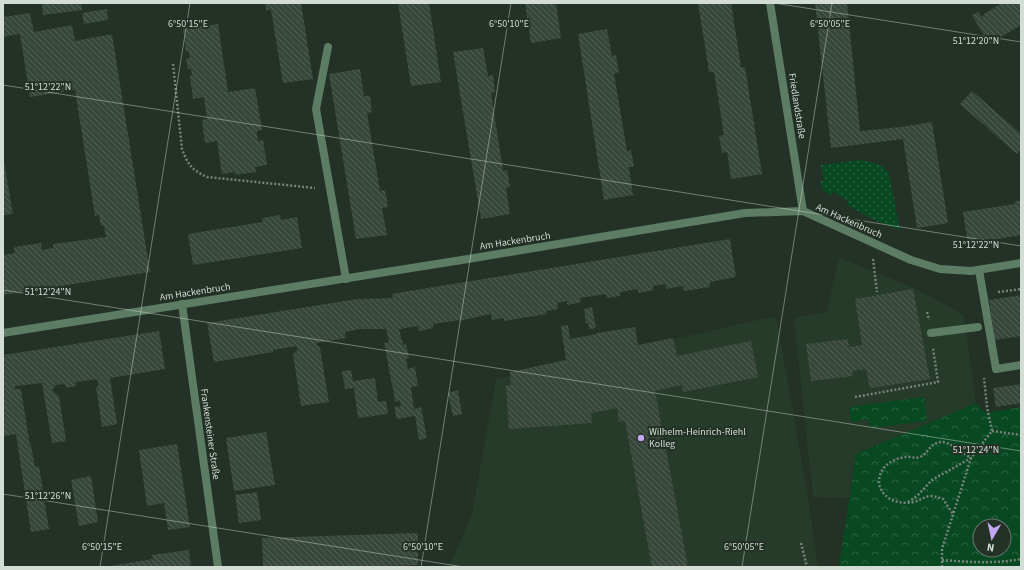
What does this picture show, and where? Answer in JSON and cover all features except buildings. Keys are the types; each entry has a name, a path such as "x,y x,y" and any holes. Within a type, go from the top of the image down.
{"street":[{"name":"Friedlandstraße","path":"770,3 803,211"},
{"path":"328,46 316,109 346,278"},
{"name":"Am Hackenbruch","path":"3,333 745,213 803,211 911,260 940,269 971,271 1021,263"},
{"path":"979,270 996,369 1021,365"},
{"name":"Frankensteiner Straße","path":"182,304 218,567"},
{"path":"931,333 978,327"}],"path":[{"path":"173,64 182,149 186,162 192,168 207,177 223,180 330,189"},
{"path":"871,242 877,292"},
{"path":"855,397 938,382 927,312"},
{"path":"942,567 942,550 971,458 992,430 987,407 983,371"},
{"path":"992,430 1021,435"},
{"path":"953,514 943,499 936,497 930,496 917,501 908,502 897,502 890,499 880,489 881,472 888,463 894,460 906,457 918,458 922,456 931,445 941,442 955,447 971,458"},
{"path":"908,502 917,496 932,480 971,458"},
{"path":"800,543 807,567"},
{"path":"942,560 973,563 994,563 1021,559"}],"shaded area":[{"path":"839,257 918,290 964,315 976,403 856,454 849,498 813,497 794,318 827,312"},
{"name":"Wilhelm-Heinrich-Riehl Kolleg","path":"776,316 808,497 818,567 449,567 472,514 496,379"}],"green space":[{"path":"861,160 882,166 889,173 900,230 876,221 847,205 848,201 833,192 831,196 823,190 820,182 824,180 821,165"},
{"path":"924,397 927,421 870,428 868,419 851,422 849,407"},
{"path":"976,403 985,413 1021,407 1021,567 839,567 856,454"}],"place":[{"name":"Wilhelm-Heinrich-Riehl Kolleg","path":"641,438"}]}
